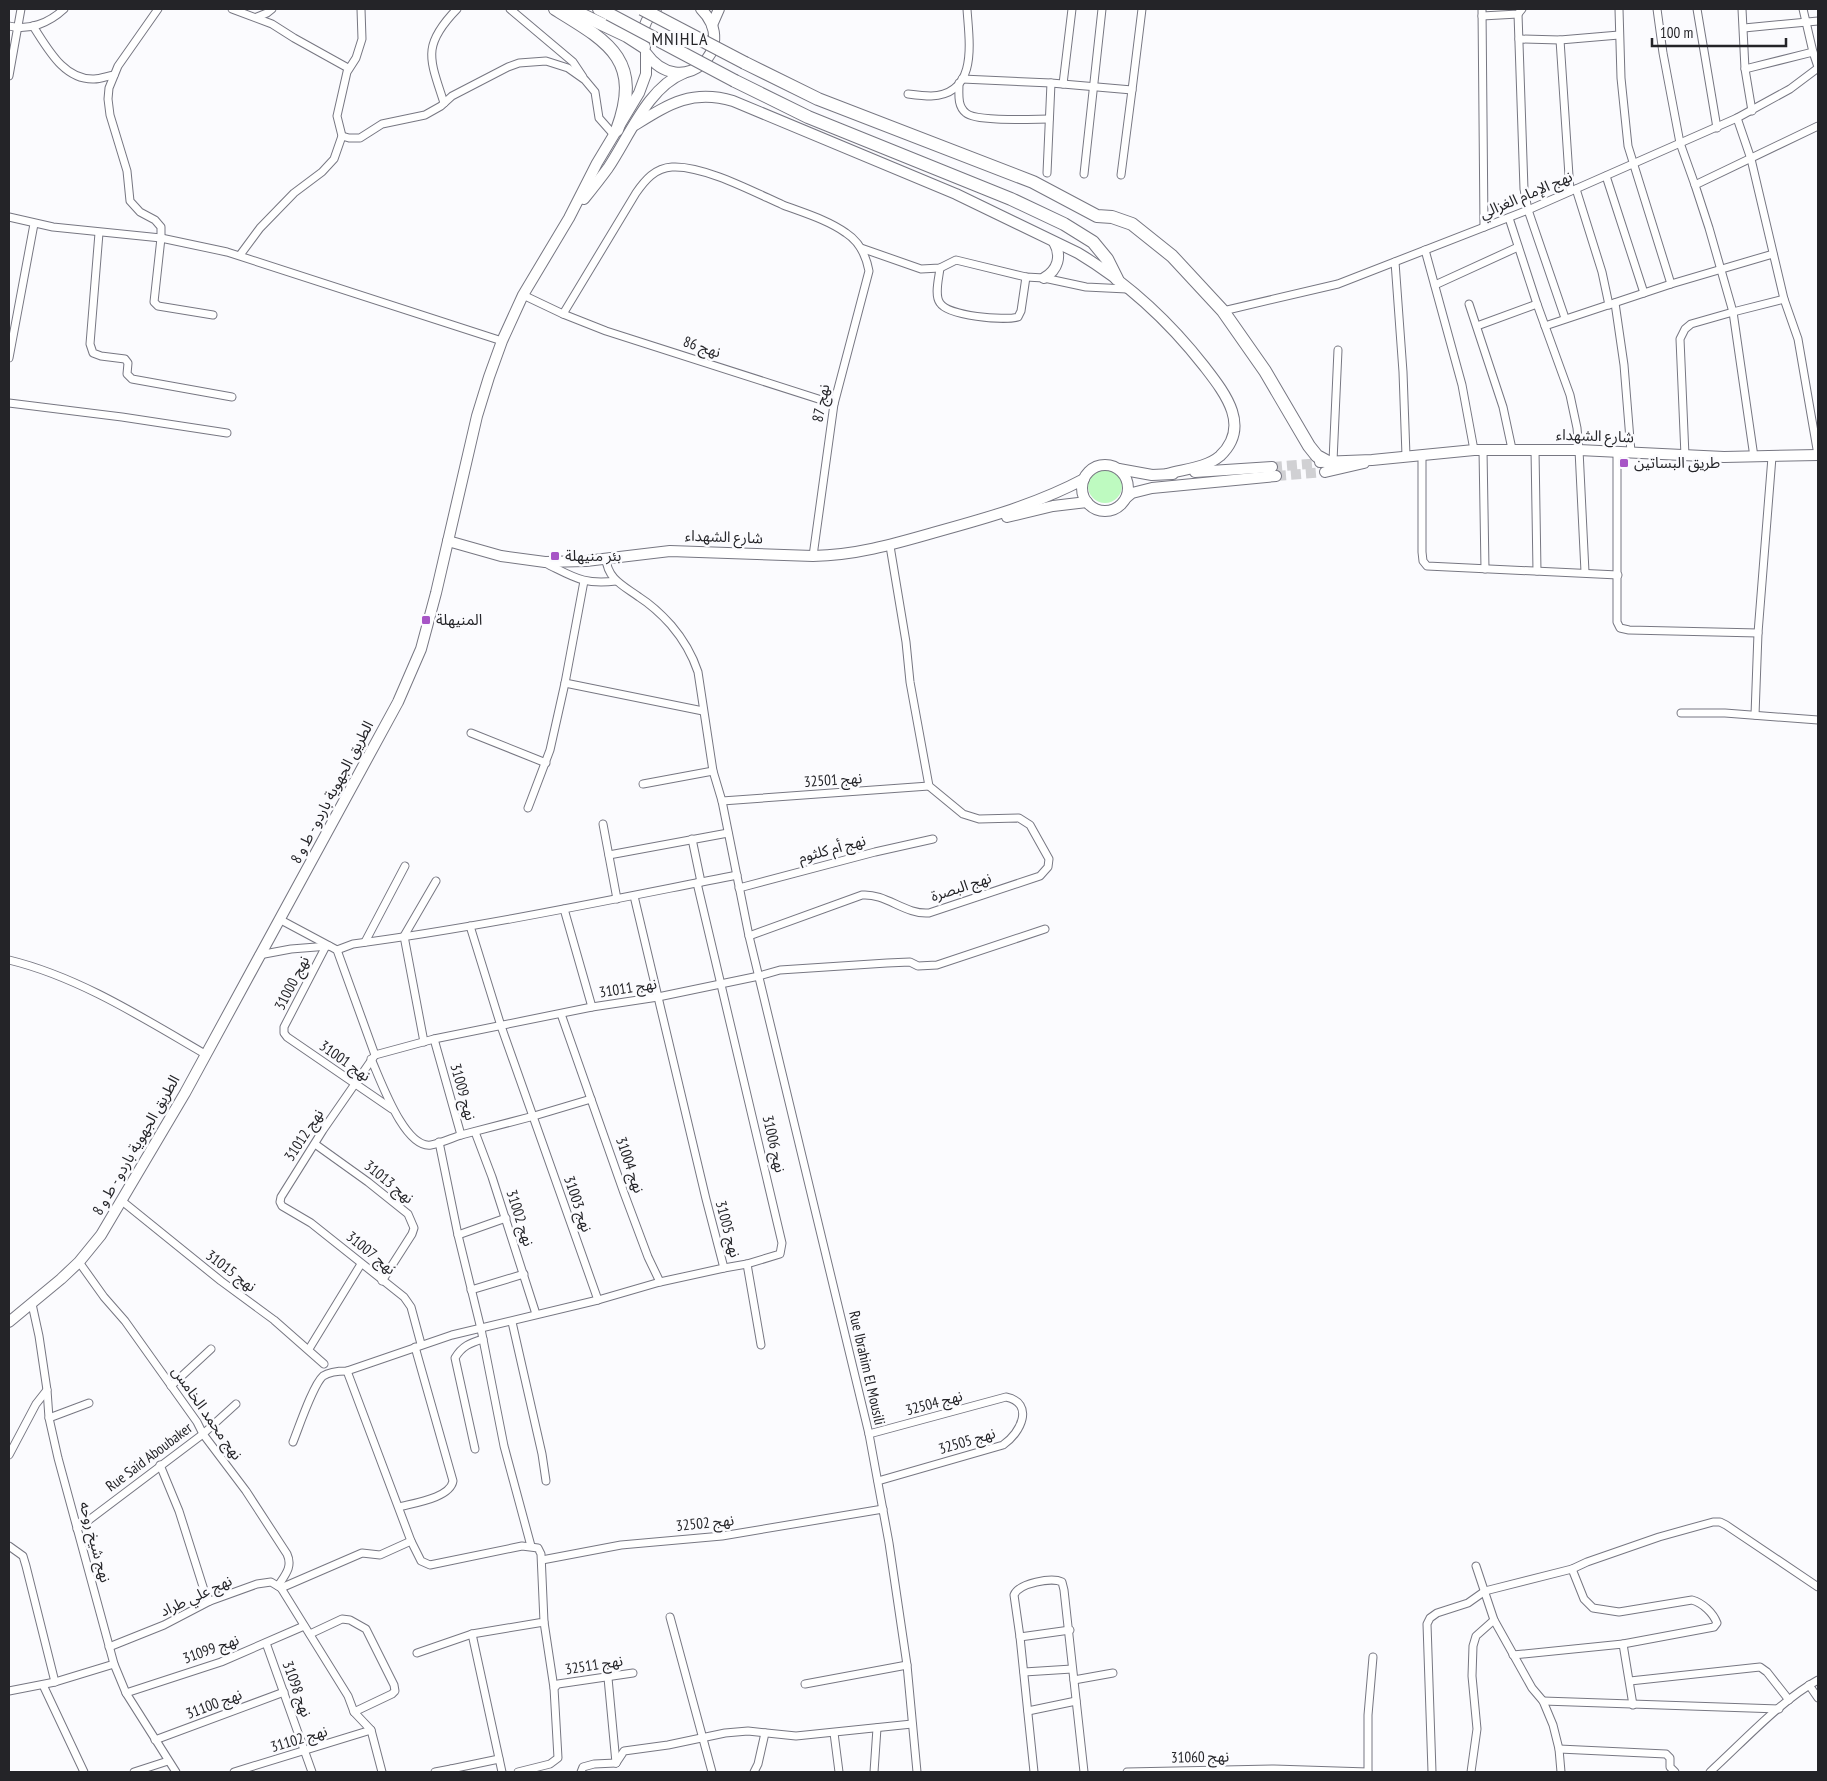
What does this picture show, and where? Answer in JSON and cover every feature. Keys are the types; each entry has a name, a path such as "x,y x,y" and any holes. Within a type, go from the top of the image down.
{"highway":[{"path":"555,9 598,37 611,49 620,64 624,74 626,99 624,110 615,132"},
{"path":"570,9 627,36 645,51"},
{"path":"642,9 745,63 818,98 1033,182 1098,216 1119,218 1138,229 1182,266 1223,311 1265,371 1309,446 1326,464"},
{"path":"604,11 735,81 808,117 1011,199 1064,224 1093,242 1107,259 1117,279"}],"street":[{"path":"9,76 21,9"},
{"path":"9,26 26,29 58,15 64,9"},
{"path":"158,9 114,75 109,88 110,115 127,171 130,201 140,212 158,223 161,227 154,302 165,308 213,315"},
{"path":"232,9 257,17 348,68"},
{"path":"257,17 272,9"},
{"path":"240,255 260,228 294,193 327,167 336,153 342,136 337,116 348,68 356,58 362,39 361,9"},
{"path":"444,103 433,66 431,50 439,31 458,9"},
{"path":"510,9 573,62 595,92 599,118 615,132"},
{"name":"الطريق الجهوية باردو - ط و 8","path":"9,1322 79,1262 101,1236 205,1054 398,702 414,667 428,622 480,406 502,341 523,295 569,218 597,163 643,84 647,64 642,37 643,27 656,9"},
{"path":"701,9 708,16 712,25"},
{"path":"712,25 719,9"},
{"path":"908,94 931,96 940,94 948,91 960,81 969,63 967,9"},
{"path":"1063,84 1072,9"},
{"path":"1084,174 1102,9"},
{"path":"1120,175 1142,9"},
{"path":"1619,9 1620,67 1626,130 1634,165 1671,284"},
{"path":"1657,9 1680,143 1733,312 1754,457"},
{"path":"1697,9 1717,128"},
{"path":"1742,9 1745,69 1752,111"},
{"path":"1803,9 1818,68"},
{"path":"1484,227 1482,12 1520,11 1519,39 1524,189 1528,210 1566,318"},
{"path":"1744,28 1818,21"},
{"name":"الطريق الجهوية باردو - ط و 8","path":"569,218 607,169 657,91 674,77 702,65 710,56 714,44 712,25"},
{"path":"33,26 62,66 74,75 96,79 114,75"},
{"path":"1519,39 1560,40 1619,35"},
{"path":"1560,40 1573,190 1598,258 1612,304 1624,365 1631,452"},
{"path":"645,51 653,63 662,69 673,73 684,73"},
{"path":"1745,69 1813,52"},
{"path":"342,136 360,138 382,124 425,115 452,96 519,63 546,61 568,68 585,80"},
{"name":"نهج الإمام الغزالي","path":"1223,311 1338,284 1509,218 1717,128 1790,89 1818,68"},
{"path":"960,81 1052,83 1132,90"},
{"path":"960,81 962,109 966,114 973,117 1049,119"},
{"path":"1047,173 1052,83"},
{"path":"635,125 680,100 700,96 720,98 750,107 842,148 949,191 1078,253 1130,289 1170,325 1221,388 1232,408 1234,418 1232,438 1221,454 1204,465 1167,474"},
{"path":"1737,118 1751,159 1784,299 1798,339 1818,455"},
{"path":"1695,186 1818,126"},
{"path":"563,314 636,193 648,177 663,169 683,168 697,170 716,177 828,224 846,233 861,248 921,269 940,268 956,260 1026,277 1044,278 1086,286 1130,289"},
{"path":"1606,176 1644,293"},
{"path":"9,217 34,224 99,233 161,238 240,255 502,341"},
{"path":"1509,218 1537,304 1570,395 1577,428 1579,450 1585,572"},
{"path":"9,358 34,224"},
{"path":"99,233 90,344 93,353 125,359 128,363 127,374 132,379 232,397"},
{"path":"1044,278 1054,271 1057,265 1059,253 1054,242"},
{"path":"1435,285 1518,247"},
{"name":"نهج 87","path":"812,556 834,404 869,271 861,248"},
{"path":"1425,250 1479,450 1485,569"},
{"path":"1545,326 1671,284 1773,254"},
{"path":"1395,262 1403,372 1406,456"},
{"path":"940,268 937,298 943,306 957,312 1000,319 1018,317 1022,311 1026,277"},
{"name":"نهج 86","path":"523,295 563,314 606,331 834,404"},
{"path":"1685,456 1680,340 1682,334 1691,324 1784,299"},
{"path":"1470,304 1503,407 1512,449"},
{"path":"1477,326 1537,304"},
{"path":"1326,464 1338,350"},
{"path":"9,402 227,433"},
{"name":"شارع الشهداء","path":"1326,464 1479,450 1512,449 1617,451 1685,456 1772,457 1818,455"},
{"path":"1535,450 1537,571"},
{"path":"1617,451 1617,622 1620,628 1629,630 1758,633"},
{"path":"1422,455 1423,562 1427,566 1618,575"},
{"path":"1755,715 1758,633 1772,457"},
{"path":"1099,465 1152,474 1167,474 1274,472 1152,488 1132,493 1121,504 1108,511 1100,510 1087,502 1082,491 1087,473 1099,465"},
{"path":"1119,469 1127,482 1126,498"},
{"path":"996,516 1053,494 1084,479"},
{"path":"996,516 1005,517 1053,506 1087,502"},
{"name":"شارع الشهداء","path":"448,541 501,556 545,562 586,562 670,551 812,556 854,554 890,546 996,516"},
{"path":"890,546 906,642 910,682 929,786"},
{"path":"545,562 591,583 616,581 606,565 606,558"},
{"path":"528,808 546,763 565,683 584,581"},
{"name":"Rue Ibrahim El Mousili","path":"616,581 640,597 670,624 693,657 698,672 713,770 722,801 749,936 878,1482 907,1665 917,1772"},
{"path":"565,683 703,711"},
{"path":"1681,713 1755,715 1818,720"},
{"path":"471,733 546,763"},
{"path":"643,784 713,770"},
{"name":"نهج 32501","path":"722,801 929,786"},
{"name":"نهج البصرة","path":"749,936 862,895 875,895 914,912 928,913 1040,876 1048,867 1048,859 1030,824 1019,818 979,819 963,814 929,786"},
{"path":"603,824 617,899"},
{"path":"609,855 728,833"},
{"path":"692,839 720,984"},
{"name":"نهج أم كلثوم","path":"739,888 875,852 933,839"},
{"path":"365,942 405,866"},
{"path":"259,955 291,949 326,946 336,948 470,926 737,875"},
{"path":"424,1042 404,936 436,881"},
{"name":"نهج 31005","path":"598,1300 660,1282 724,1268 634,896"},
{"path":"564,908 592,1007"},
{"path":"279,919 336,948 392,1109"},
{"name":"نهج 31003","path":"470,926 501,1026 598,1300"},
{"name":"نهج 31011","path":"501,1026 592,1007 658,997 780,970 817,966 910,962 918,966 937,965 1046,929"},
{"name":"نهج 31000","path":"284,1033 284,1027 326,946"},
{"path":"9,960 56,975 100,996 205,1054"},
{"name":"نهج 31006","path":"720,984 751,1106 782,1243 781,1251 777,1256 724,1268"},
{"name":"نهج 31004","path":"561,1014 645,1248 660,1282"},
{"path":"373,1057 424,1042 501,1026"},
{"name":"نهج 31001","path":"284,1033 287,1037 392,1109"},
{"name":"نهج 31009","path":"392,1109 415,1139 424,1144 431,1145 461,1135 434,1040"},
{"name":"نهج 31012","path":"280,1202 281,1196 373,1057"},
{"path":"461,1135 591,1099"},
{"name":"نهج 31002","path":"475,1132 506,1218 536,1314"},
{"path":"439,1142 458,1235 481,1329 504,1446 531,1546"},
{"name":"نهج 31013","path":"315,1144 382,1193 408,1214 412,1222 414,1228 412,1234 382,1280"},
{"name":"نهج 31015","path":"122,1201 309,1349 324,1364"},
{"name":"نهج 31007","path":"280,1202 282,1206 311,1223 404,1297 411,1307 418,1345 453,1481 452,1487 446,1494 399,1507"},
{"path":"458,1235 506,1218"},
{"name":"نهج محمد الخامس","path":"79,1262 104,1297 125,1321 197,1422 203,1434 246,1491 290,1561 290,1566 280,1587"},
{"path":"309,1349 361,1264"},
{"path":"747,1264 761,1345"},
{"path":"471,1290 524,1274"},
{"path":"293,1442 316,1386 324,1376 347,1371 418,1345 598,1300"},
{"name":"نهج شيخ روحه","path":"32,1304 39,1336 49,1418 114,1664 126,1693 176,1772"},
{"path":"512,1322 542,1454 546,1481"},
{"path":"475,1449 455,1358 461,1348 469,1343 483,1339"},
{"path":"171,1386 211,1349"},
{"path":"347,1371 411,1541 421,1561 430,1565 522,1546 538,1548 542,1560 544,1622 554,1688"},
{"path":"9,1455 36,1404 47,1390"},
{"name":"نهج 32504","path":"868,1434 1006,1397"},
{"name":"نهج 32505","path":"878,1482 1011,1440 1020,1429 1022,1411 1019,1404 1013,1399 1006,1397"},
{"path":"49,1418 88,1403"},
{"name":"Rue Said Aboubaker","path":"77,1529 203,1434 236,1404"},
{"path":"9,1436 14,1443"},
{"path":"160,1465 172,1492 205,1593 210,1601"},
{"name":"نهج 32502","path":"542,1560 621,1545 722,1536 883,1509"},
{"path":"1432,1772 1427,1624 1430,1618 1468,1603 1485,1590 1572,1569 1659,1537 1713,1522 1726,1525 1818,1587"},
{"path":"382,1772 371,1730 354,1712 348,1696 280,1587 362,1554 380,1555 411,1541"},
{"path":"9,1546 23,1556 55,1682"},
{"path":"1476,1566 1494,1620 1532,1688 1543,1701 1553,1725 1559,1749 1561,1772"},
{"path":"1513,1655 1623,1644 1714,1627 1717,1623 1700,1602 1692,1600 1619,1612 1593,1608 1584,1599 1572,1569"},
{"path":"1034,1772 1015,1603 1016,1591 1029,1584 1054,1579 1062,1582 1070,1630 1072,1669 1084,1772"},
{"name":"نهج علي طراد","path":"109,1647 164,1625 210,1601 257,1584 271,1582 280,1587"},
{"path":"670,1617 712,1772"},
{"path":"310,1634 342,1619 350,1620 366,1629 395,1690 392,1694 354,1712"},
{"path":"1472,1772 1477,1730 1472,1676 1473,1646 1476,1636 1494,1620"},
{"path":"417,1654 472,1634 544,1622"},
{"name":"نهج 31099","path":"126,1693 221,1662 304,1626"},
{"path":"1020,1636 1070,1630"},
{"path":"472,1634 502,1772"},
{"name":"نهج 31098","path":"266,1643 312,1772"},
{"path":"1623,1644 1633,1705"},
{"path":"1338,1771 1368,1772 1368,1714 1373,1657"},
{"path":"9,1692 55,1682 114,1664"},
{"path":"805,1684 907,1665"},
{"path":"1630,1682 1760,1667 1767,1672 1789,1700"},
{"path":"1024,1672 1072,1669"},
{"name":"نهج 32511","path":"518,1772 550,1764 558,1758 554,1688 558,1684 633,1673"},
{"path":"1074,1680 1114,1673"},
{"path":"608,1678 616,1763"},
{"path":"1710,1772 1789,1700 1818,1680"},
{"path":"43,1685 84,1772"},
{"path":"1809,1685 1818,1698"},
{"name":"نهج 31100","path":"155,1740 284,1692"},
{"path":"1028,1711 1076,1701"},
{"path":"1543,1701 1779,1709"},
{"path":"616,1763 624,1751 724,1733 748,1731 796,1736 912,1724"},
{"path":"874,1772 877,1728"},
{"name":"نهج 31102","path":"234,1772 306,1752 371,1730"},
{"path":"754,1772 760,1758 765,1733"},
{"path":"834,1733 839,1772"},
{"path":"1559,1749 1666,1754 1670,1758 1670,1770"},
{"path":"435,1772 452,1771 499,1759"},
{"path":"134,1772 168,1760"},
{"path":"580,1772 583,1767 594,1764 616,1763"},
{"name":"نهج 31060","path":"1127,1772 1338,1771"}],"green space":[{"path":"1105,469 1117,474 1122,486 1117,498 1105,503 1093,498 1088,486 1093,474"}],"tunnel":[{"path":"1272,467 1320,463"},
{"path":"1276,476 1325,472"}],"place":[{"name":"طريق البساتين","path":"1624,463"},
{"name":"بئر منيهلة","path":"555,556"},
{"name":"المنيهلة","path":"426,620"}],"district":[{"name":"MNIHLA","path":"680,39"}]}
